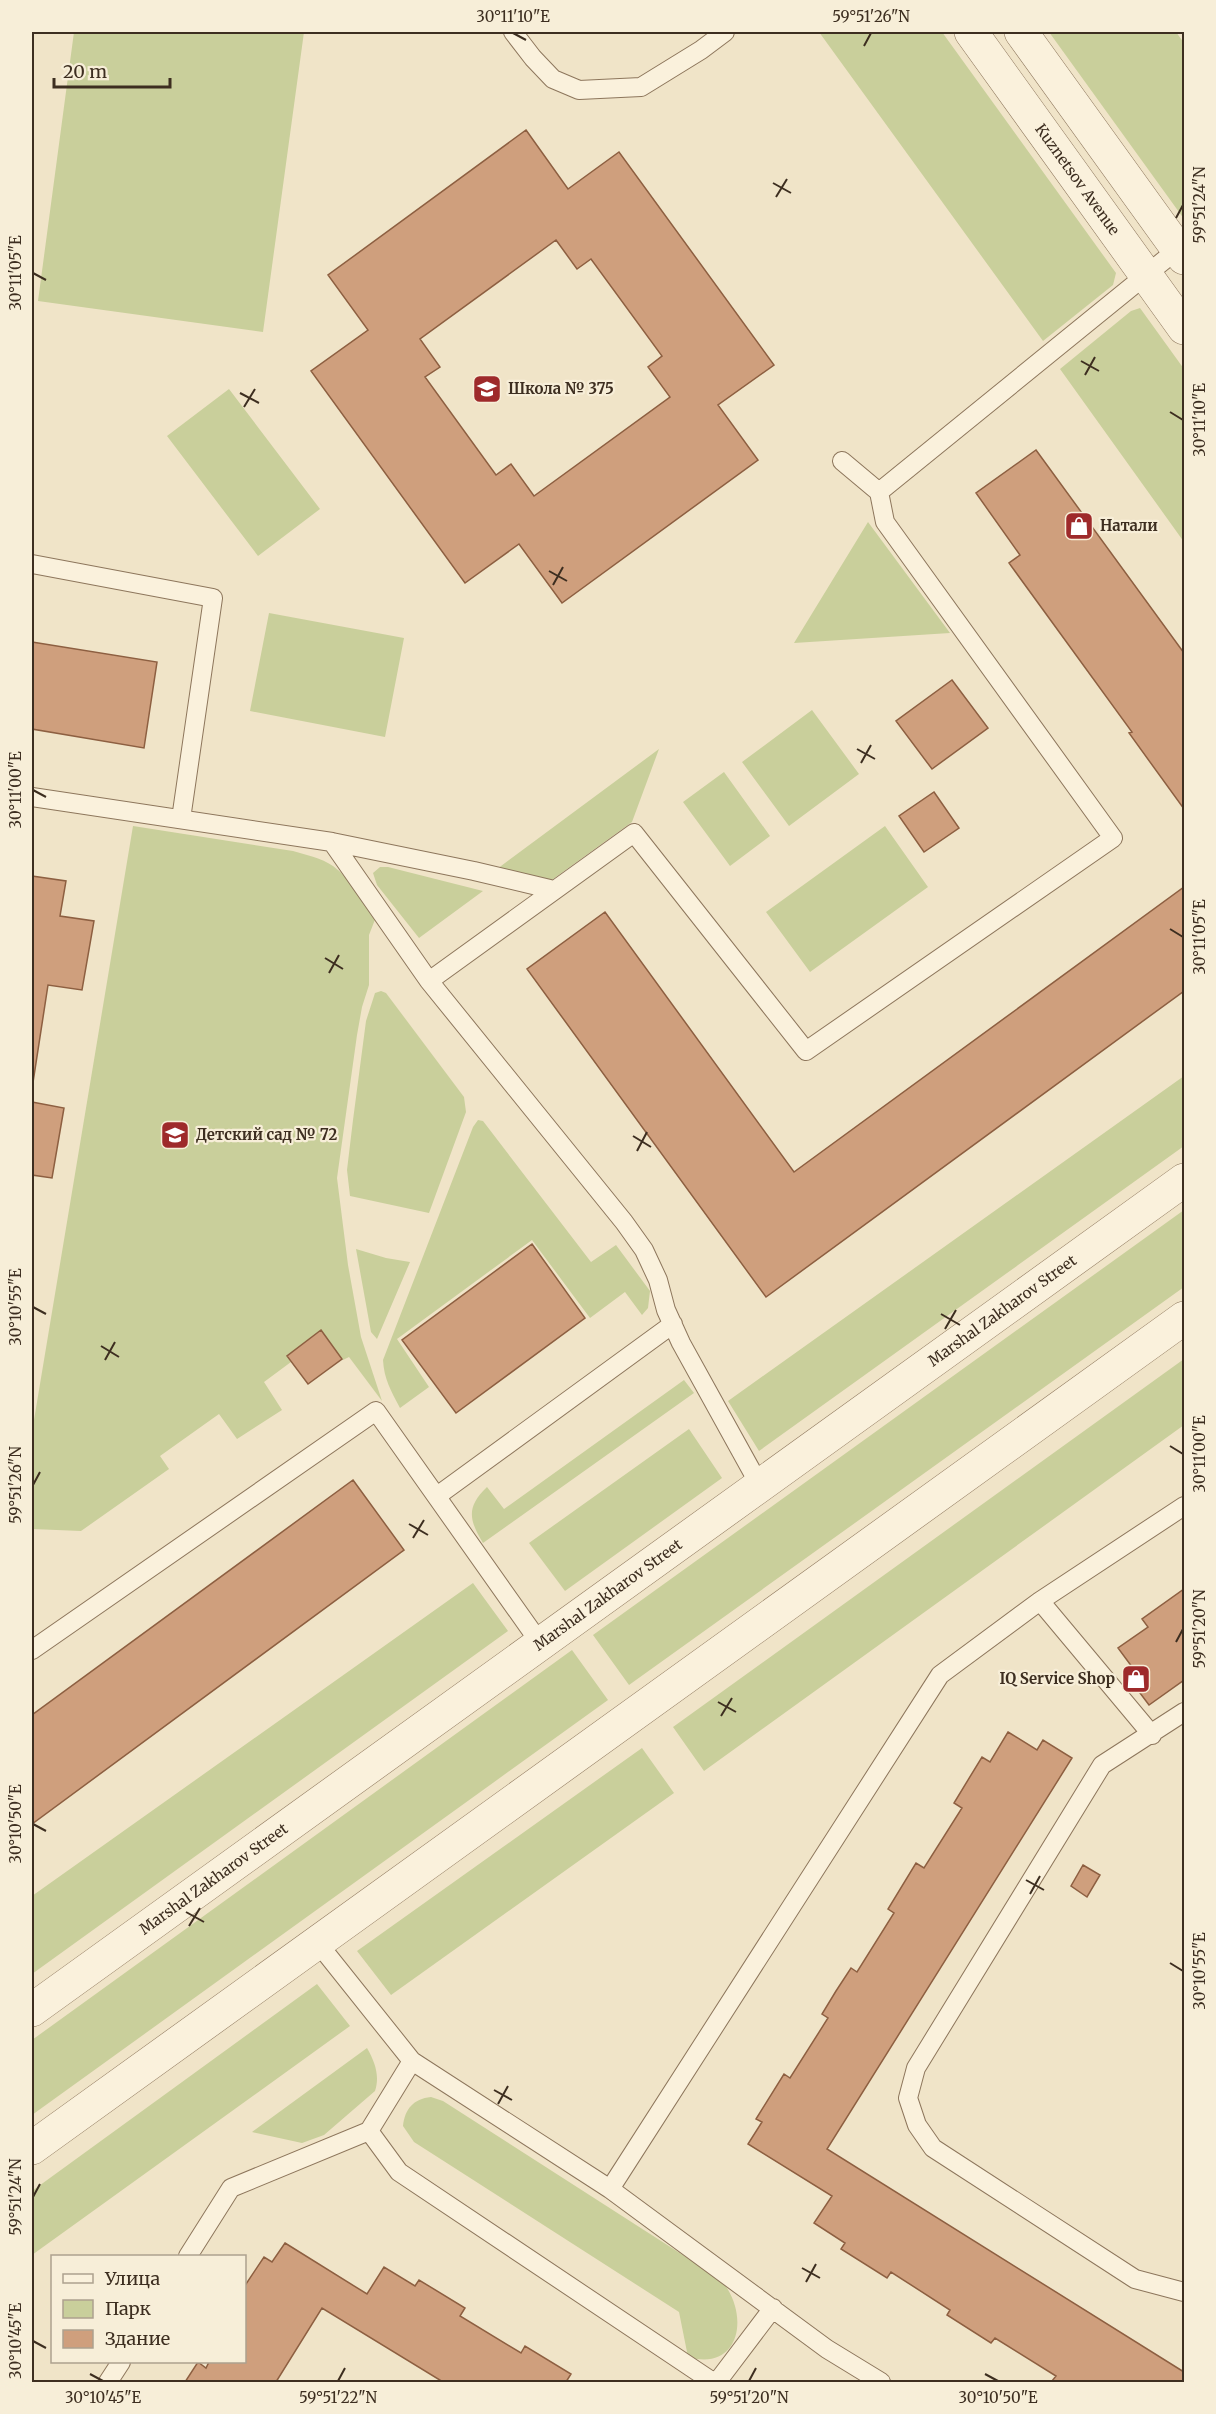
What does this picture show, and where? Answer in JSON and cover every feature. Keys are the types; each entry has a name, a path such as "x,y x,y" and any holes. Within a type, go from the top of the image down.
{"street":[{"name":"Kuznetsov Avenue","path":"970,32 1185,328"},
{"path":"1021,32 1181,254"},
{"name":"Marshal Zakharov Street","path":"32,2010 1185,1180"},
{"path":"32,2148 1185,1318"}],"lane":[{"path":"513,32 553,79 579,90 641,87 701,50 725,32"},
{"path":"879,492 1145,274 1181,254"},
{"path":"429,981 634,833 806,1051 1113,838 885,522 879,492 842,461"},
{"path":"32,564 213,598 181,819"},
{"path":"32,797 332,842 474,871 554,891"},
{"path":"332,842 429,981 624,1222 644,1250 658,1280 681,1343 760,1485"},
{"path":"437,1496 673,1324"},
{"path":"32,1650 376,1412 540,1643"},
{"path":"610,2189 940,1675 1040,1601 1185,1506"},
{"path":"1040,1601 1152,1735"},
{"path":"1185,1712 1102,1765 916,2068 908,2098 917,2125 933,2148 1135,2279 1185,2292"},
{"path":"317,1942 412,2061 610,2189 827,2349 881,2382"},
{"path":"189,2255 231,2188 369,2131 412,2061"},
{"path":"369,2131 399,2172 715,2382 772,2308"},
{"path":"108,2382 121,2363"}],"green space":[{"path":"74,32 304,32 263,332 38,301"},
{"path":"819,32 942,32 1116,273 1113,285 1043,341"},
{"path":"1049,32 1176,32 1184,43 1184,219"},
{"path":"1140,308 1184,369 1184,542 1060,369 1131,311"},
{"path":"229,389 320,509 258,556 167,436"},
{"path":"868,522 950,633 794,643"},
{"path":"269,613 404,638 385,737 250,711"},
{"path":"812,710 859,774 789,826 742,762"},
{"path":"659,749 632,822 549,882 497,869"},
{"path":"724,772 770,836 730,866 683,802"},
{"name":"Детский сад № 72","path":"133,826 293,851 319,859 333,866 345,877 376,917 369,935 369,985 357,1035 337,1178 348,1265 361,1337 382,1401 349,1357 343,1360 321,1331 287,1356 291,1362 264,1382 282,1410 237,1439 219,1414 160,1456 169,1469 81,1531 32,1529 32,1432"},
{"path":"885,826 928,887 810,972 766,912"},
{"path":"380,867 388,867 483,891 419,938 377,885 373,873"},
{"path":"381,991 386,993 464,1097 466,1112 429,1213 350,1196 347,1170 366,1021 375,993"},
{"path":"1184,1076 1184,1146 759,1451 728,1401"},
{"path":"478,1120 483,1121 591,1262 616,1245 650,1291 648,1308 642,1315 625,1292 590,1318 532,1240 397,1339 429,1387 400,1408 386,1379 383,1360 473,1127"},
{"path":"1184,1210 1184,1287 629,1685 593,1635"},
{"path":"356,1249 410,1262 377,1339 371,1332"},
{"path":"1184,1359 1184,1425 704,1771 673,1727"},
{"path":"684,1380 694,1393 483,1543 475,1527 472,1514 476,1501 487,1487 504,1509"},
{"path":"689,1429 722,1478 565,1591 529,1543"},
{"path":"473,1583 508,1631 32,1974 32,1896"},
{"path":"572,1650 608,1700 32,2115 32,2040"},
{"path":"642,1748 674,1793 391,1995 357,1951"},
{"path":"317,1984 350,2026 32,2255 32,2191"},
{"path":"367,2048 376,2069 375,2091 324,2135 302,2143 252,2132"},
{"path":"431,2097 443,2101 720,2280 734,2302 737,2316 734,2341 727,2351 717,2357 704,2359 688,2357 679,2312 414,2142 403,2126 406,2115 411,2106 419,2100"}],"building":[{"path":"526,130 568,189 619,152 774,365 718,405 758,460 562,603 519,544 465,583 311,371 368,330 328,275","holes":["556,240 577,269 591,259 662,356 648,367 670,397 534,496 511,464 496,475 425,377 440,367 420,339"]},
{"path":"1036,450 1184,653 1184,809 1129,733 1132,732 1009,563 1020,555 976,493"},
{"path":"32,642 157,662 144,748 32,729"},
{"path":"952,680 988,728 932,769 896,721"},
{"path":"934,792 959,828 924,852 899,816"},
{"path":"32,876 66,881 60,916 94,921 82,990 48,985 32,1089"},
{"path":"1184,887 1184,991 766,1297 527,969 605,912 794,1172"},
{"path":"32,1102 64,1108 52,1178 32,1175"},
{"path":"532,1244 585,1318 456,1413 402,1340"},
{"path":"321,1330 342,1359 308,1384 287,1356"},
{"path":"353,1480 404,1550 32,1824 32,1715"},
{"path":"1184,1589 1184,1680 1149,1705 1131,1681 1138,1675 1118,1648 1148,1627 1142,1619"},
{"path":"1008,1732 1037,1750 1043,1740 1072,1758 827,2149 1184,2372 1184,2382 1052,2381 1056,2376 995,2338 991,2343 947,2315 950,2310 891,2272 887,2278 841,2249 845,2243 814,2223 832,2196 748,2144 762,2122 756,2119 784,2074 790,2078 828,2018 822,2014 836,1991 851,1968 857,1972 894,1913 888,1909 916,1863 924,1868 962,1808 954,1803 982,1757 990,1762"},
{"path":"1083,1865 1100,1875 1087,1897 1071,1886"},
{"path":"285,2243 367,2294 384,2267 415,2286 419,2280 465,2308 460,2316 521,2353 525,2346 571,2374 566,2382 443,2382 322,2308 276,2382 185,2382 197,2363 206,2368 208,2363 246,2363 246,2284 264,2257 272,2262"}],"place":[{"name":"Школа № 375","path":"487,389"},
{"name":"Натали","path":"1079,526"},
{"name":"Детский сад № 72","path":"175,1135"},
{"name":"IQ Service Shop","path":"1136,1679"}]}
